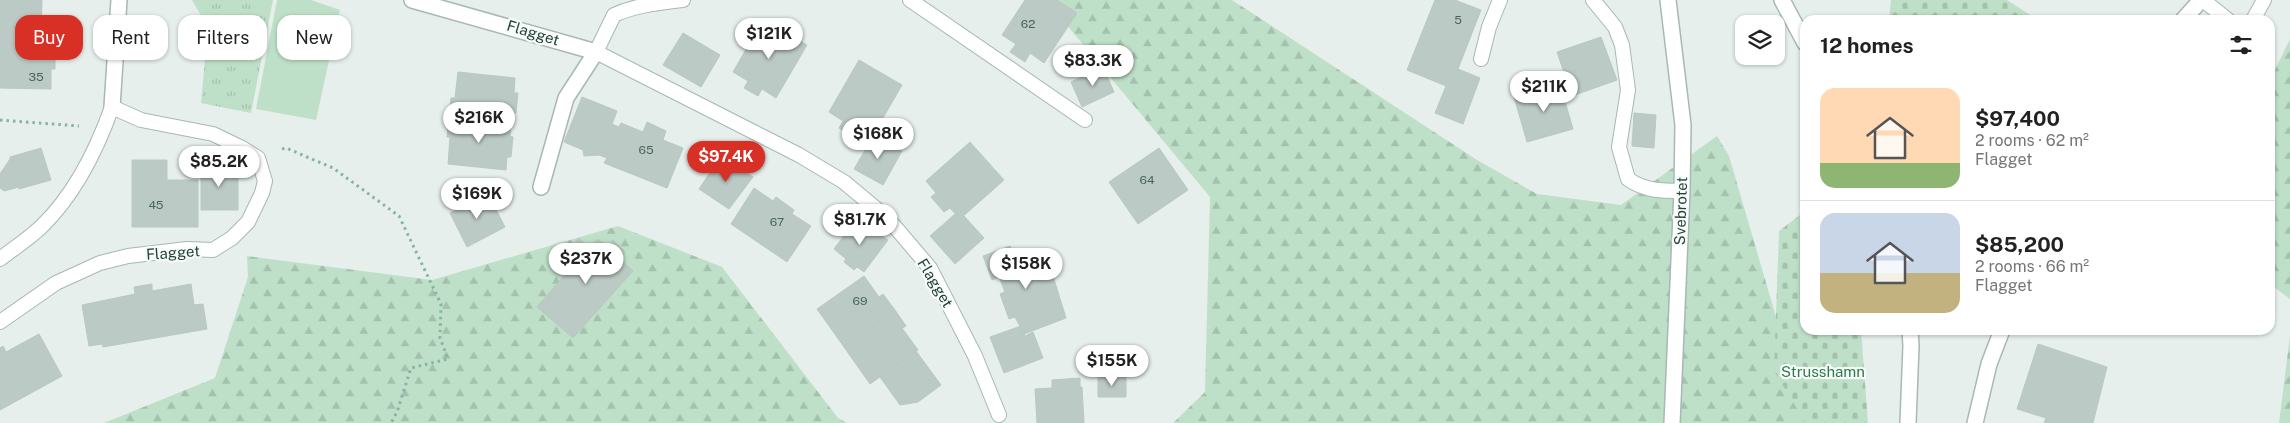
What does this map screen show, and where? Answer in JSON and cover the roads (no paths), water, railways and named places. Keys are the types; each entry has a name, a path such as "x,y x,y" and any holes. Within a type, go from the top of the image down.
{"street":[{"path":"112,107 119,0"},
{"name":"Flagget","path":"412,0 596,52"},
{"name":"Svebrotet","path":"1668,0 1683,125 1672,423"},
{"path":"1782,0 1800,34"},
{"path":"2188,15 2202,0"},
{"path":"541,187 566,98 596,52"},
{"path":"1908,423 1910,335"},
{"path":"1975,423 1988,364 2000,335"}],"lane":[{"path":"596,52 614,15 647,4 683,0"},
{"path":"910,0 1085,120"},
{"path":"1481,59 1489,27 1500,0"},
{"path":"1593,0 1614,27 1622,45 1628,90 1619,147 1628,179 1637,186 1650,190 1682,191"},
{"path":"2202,0 2222,15"},
{"path":"2256,15 2264,0"},
{"name":"Flagget","path":"596,52 799,155 844,182 880,212 930,268 975,356 999,415"},
{"path":"0,259 42,226 68,196 98,144 112,107"},
{"name":"Flagget","path":"0,322 56,282 100,263 128,256 187,249 213,250 232,238 248,222 262,193 264,182 258,158 213,134 141,120 112,107"}],"park label":[{"name":"Strusshamn","path":"1823,372"}]}
